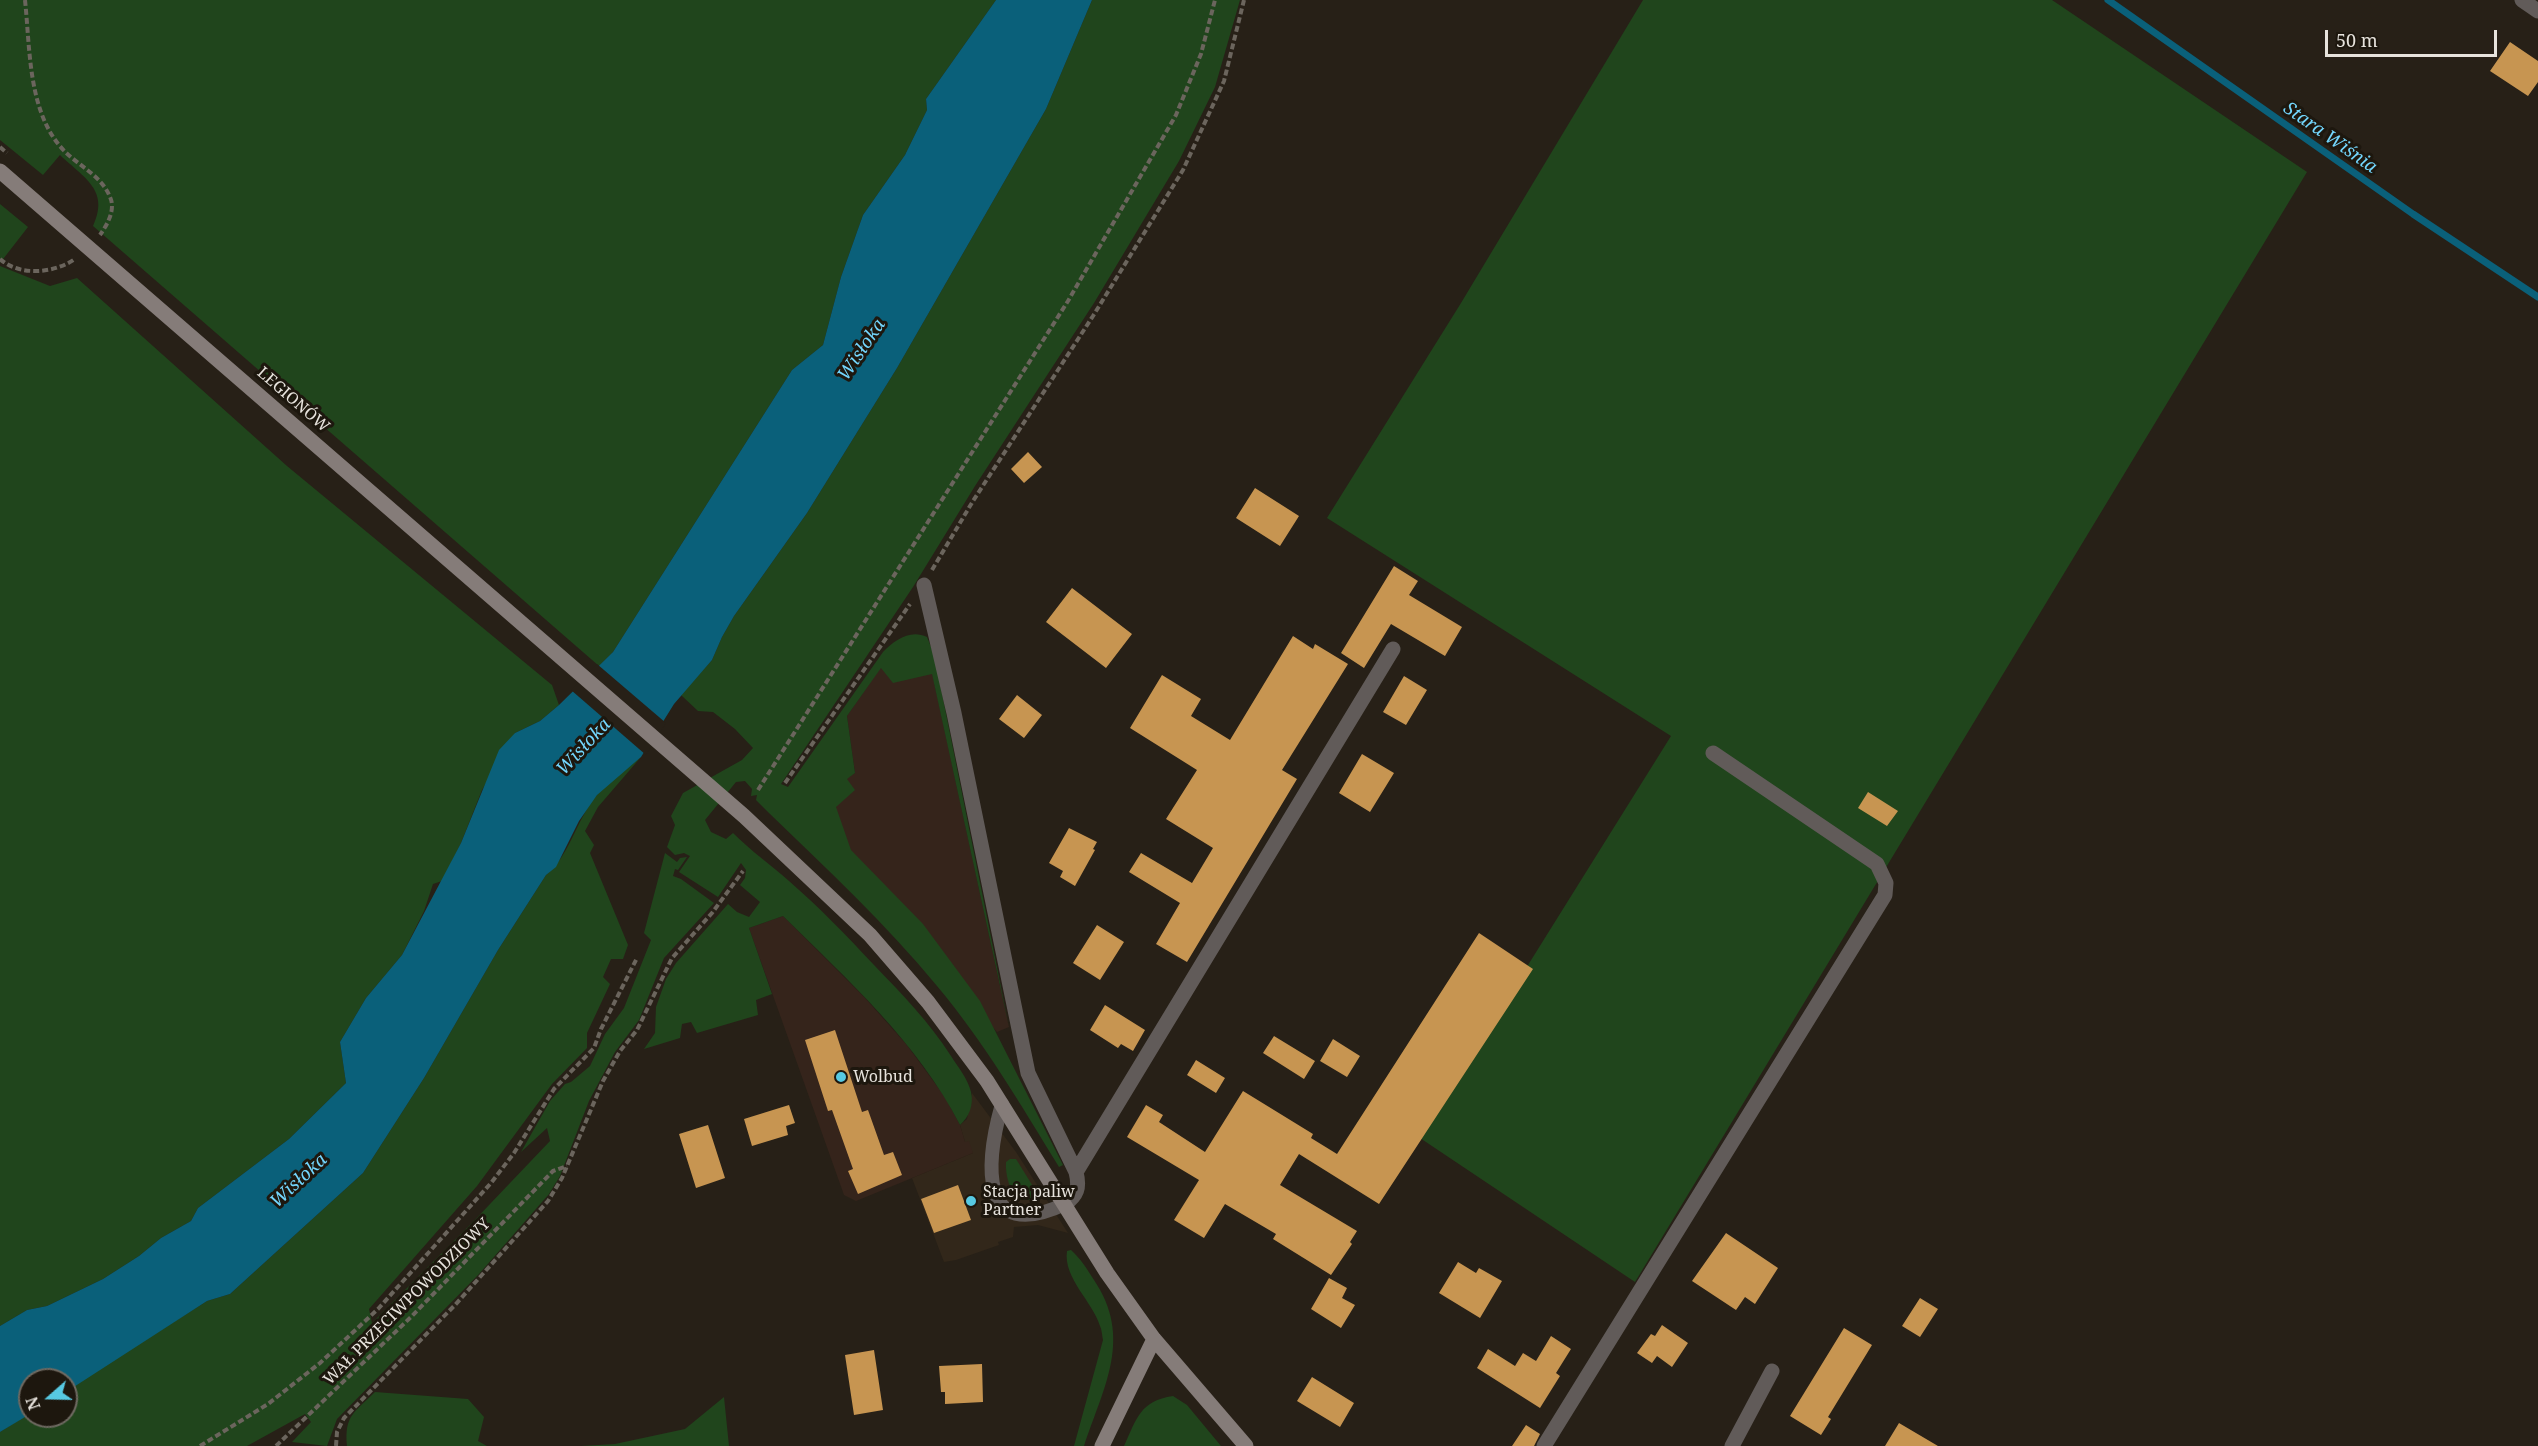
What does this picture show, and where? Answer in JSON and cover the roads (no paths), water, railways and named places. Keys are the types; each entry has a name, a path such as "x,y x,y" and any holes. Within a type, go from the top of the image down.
{"street":[{"path":"2522,0 2538,11"},
{"name":"LEGIONÓW","path":"0,171 744,816 870,935 928,1002 1002,1104 1107,1273 1154,1339 1246,1446"},
{"path":"924,585 954,713 1028,1073 1076,1172 1079,1185 1075,1196 1065,1204"},
{"path":"1076,1172 1393,649"},
{"path":"1544,1446 1885,895 1886,883 1877,864 1713,753"},
{"path":"1102,1446 1154,1339"},
{"path":"1732,1446 1772,1371"}],"lane":[{"path":"1002,1104 990,1160 991,1175 1002,1207 1018,1215 1048,1212 1065,1204"}],"water":[{"name":"Wisłoka","path":"996,0 1092,0 1046,109 897,368 807,513 734,616 712,660 674,704 641,757 597,795 579,821 556,867 546,875 498,950 424,1078 363,1173 230,1294 207,1301 78,1384 78,1368 18,1368 18,1421 0,1432 0,1326 27,1310 47,1306 103,1279 139,1256 161,1238 191,1221 198,1208 289,1139 346,1083 340,1042 366,998 402,955 461,843 499,750 515,733 540,721 559,705 613,652 792,370 823,345 841,277 863,215 905,155 927,110 926,99"}],"waterway":[{"name":"Stara Wiśnia","path":"2108,0 2413,214 2538,297"}],"place":[{"name":"Wolbud","path":"841,1077"},
{"name":"Stacja paliw Partner","path":"971,1201"}]}
